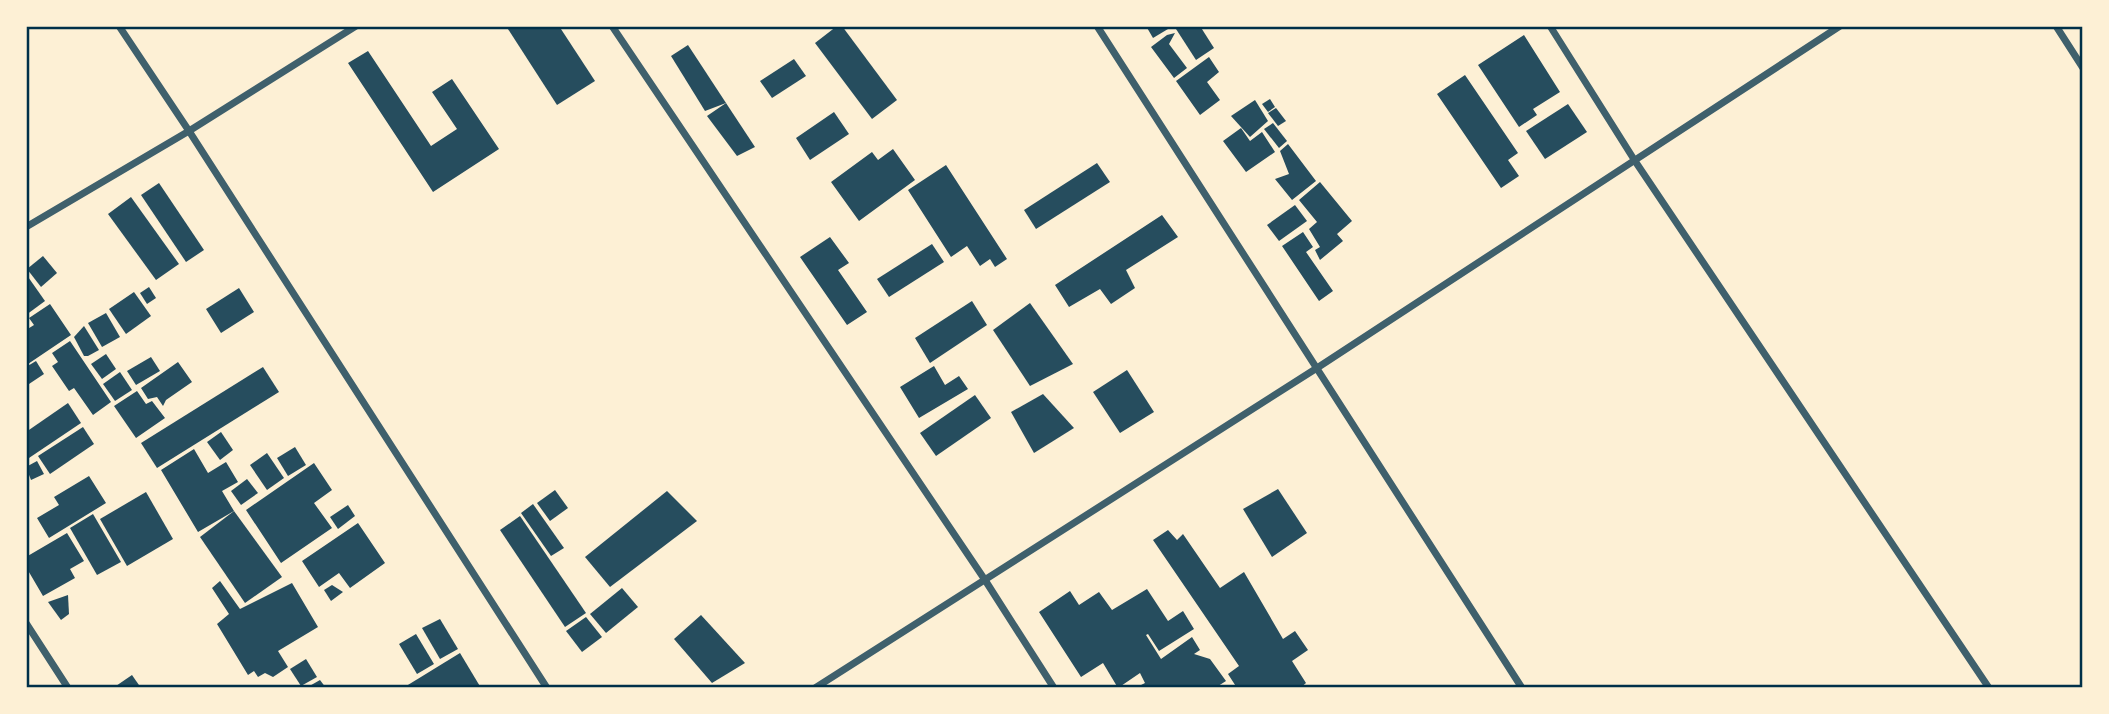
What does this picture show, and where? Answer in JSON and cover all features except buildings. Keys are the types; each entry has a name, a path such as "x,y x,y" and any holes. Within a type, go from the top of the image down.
{"street":[{"path":"119,26 547,688"},
{"path":"26,227 189,131 356,26"},
{"path":"612,26 985,580 1054,688"},
{"path":"1097,26 1522,688"},
{"path":"1550,26 1635,161 1989,688"},
{"path":"815,688 1317,368 1840,26"},
{"path":"2056,26 2083,68"},
{"path":"26,623 68,688"}]}
